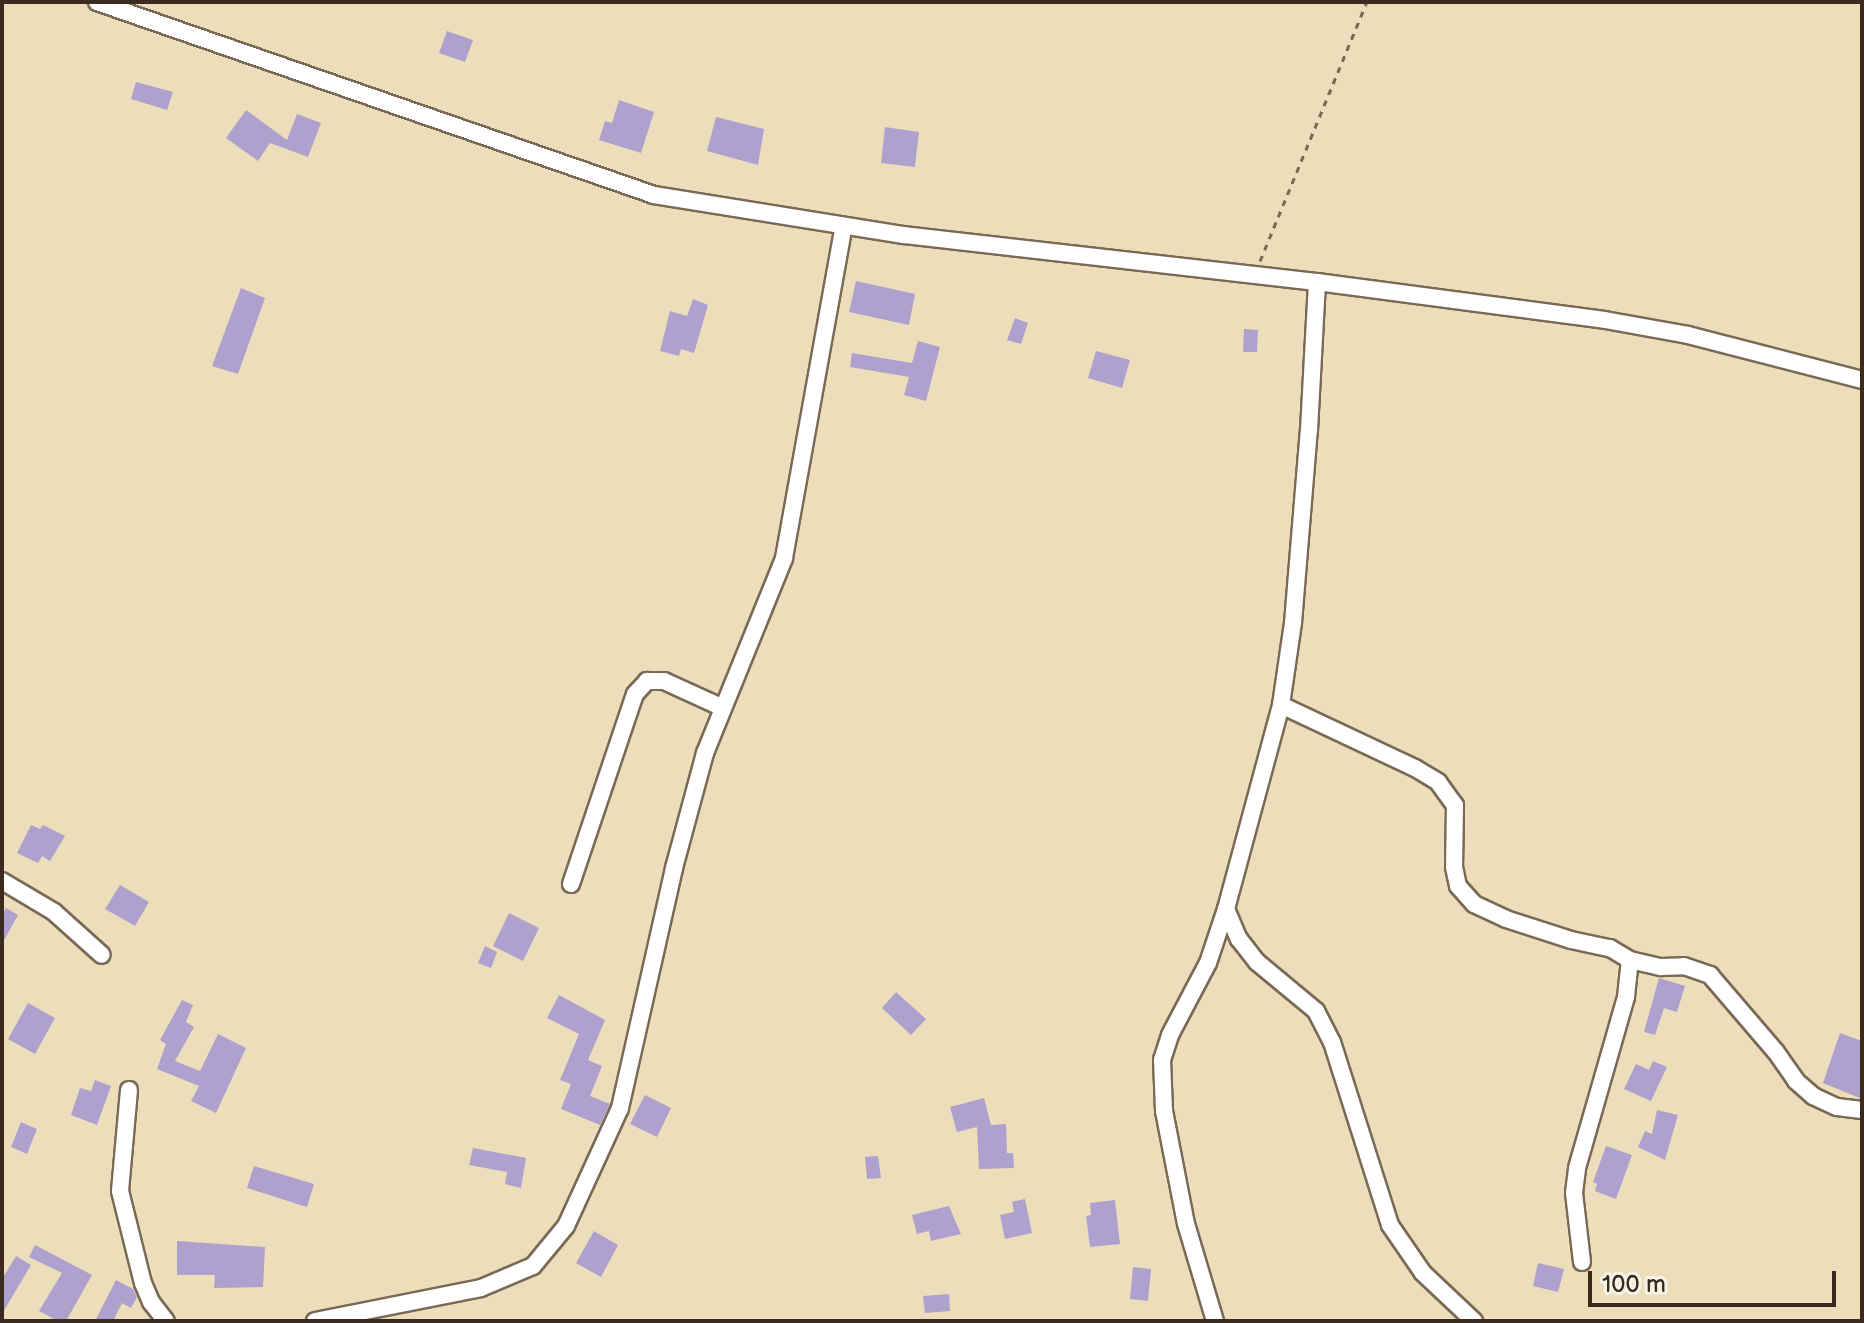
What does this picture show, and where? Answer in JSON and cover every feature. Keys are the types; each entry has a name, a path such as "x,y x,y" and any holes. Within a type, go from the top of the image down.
{"street":[{"path":"97,2 654,195 844,226 1317,282 1661,330 1862,380"},
{"path":"315,1321 481,1288 533,1266 566,1226 620,1108 674,868 721,707 784,558 844,226"},
{"path":"1215,1321 1186,1224 1164,1111 1162,1060 1170,1035 1208,963 1226,909 1281,705 1293,623 1309,430 1317,282"},
{"path":"571,884 635,694 647,681 664,681 721,707"},
{"path":"1281,705 1415,768 1438,782 1455,805 1454,867 1458,886 1474,904 1506,919 1571,940 1610,948 1630,960 1661,967 1684,966 1710,975 1776,1052 1796,1081 1813,1096 1837,1107 1862,1110"},
{"path":"2,881 54,912 102,955"},
{"path":"1226,909 1239,939 1257,962 1316,1011 1337,1057 1390,1225 1423,1273 1474,1321"},
{"path":"1582,1262 1574,1193 1577,1168 1626,997 1630,960"},
{"path":"129,1090 120,1191 143,1283 151,1302 166,1321"}],"path":[{"path":"1255,275 1367,2"}],"building":[{"path":"447,31 473,40 465,62 439,53"},
{"path":"136,82 173,92 167,110 131,99"},
{"path":"619,100 654,112 641,153 599,140 605,121 612,123"},
{"path":"246,110 287,140 297,114 321,123 308,157 270,143 258,161 226,138"},
{"path":"716,117 764,129 758,165 707,151"},
{"path":"885,127 919,132 915,167 881,163"},
{"path":"856,281 915,294 909,325 849,312"},
{"path":"241,288 265,298 238,374 212,366"},
{"path":"693,299 708,305 694,353 681,349 679,356 660,351 670,311 687,316"},
{"path":"1015,318 1028,323 1021,344 1007,340"},
{"path":"1244,329 1258,330 1257,352 1243,352"},
{"path":"918,341 940,347 926,401 904,395 909,377 850,367 852,353 912,363"},
{"path":"1096,351 1130,360 1122,388 1088,378"},
{"path":"31,825 40,829 43,825 65,836 50,861 42,856 38,863 17,853"},
{"path":"120,885 149,902 135,926 105,909"},
{"path":"6,908 18,915 2,944 2,915"},
{"path":"509,913 539,928 523,961 493,946"},
{"path":"485,946 497,952 491,968 478,963"},
{"path":"1659,978 1685,986 1677,1012 1664,1008 1655,1035 1644,1032"},
{"path":"896,992 926,1019 911,1035 882,1008"},
{"path":"559,995 605,1020 588,1060 602,1066 590,1096 610,1104 600,1125 561,1109 571,1084 560,1080 579,1034 547,1018"},
{"path":"182,1000 193,1005 186,1022 194,1027 175,1061 200,1071 218,1034 246,1048 216,1113 191,1101 199,1086 157,1069 166,1044 160,1040"},
{"path":"28,1003 55,1018 35,1054 8,1039"},
{"path":"1840,1033 1862,1041 1862,1099 1823,1083"},
{"path":"1653,1061 1667,1067 1651,1101 1624,1089 1636,1064 1649,1070"},
{"path":"95,1080 111,1086 97,1125 71,1115 80,1088 91,1091"},
{"path":"645,1095 671,1108 657,1137 630,1124"},
{"path":"984,1098 991,1125 1006,1124 1007,1153 1013,1153 1014,1168 979,1169 977,1127 957,1132 950,1107"},
{"path":"1657,1110 1678,1115 1665,1160 1638,1147 1645,1131 1652,1134"},
{"path":"21,1122 37,1129 27,1154 11,1147"},
{"path":"1606,1146 1632,1155 1616,1199 1595,1191 1597,1184 1593,1182"},
{"path":"473,1148 526,1158 521,1188 505,1184 507,1172 469,1165"},
{"path":"878,1156 881,1178 867,1179 865,1157"},
{"path":"254,1166 314,1184 307,1207 247,1188"},
{"path":"1025,1199 1032,1233 1005,1239 1000,1215 1014,1212 1012,1202"},
{"path":"1115,1200 1120,1244 1090,1247 1086,1216 1091,1215 1090,1203"},
{"path":"949,1206 961,1234 931,1241 929,1231 917,1234 912,1215"},
{"path":"594,1231 618,1245 601,1277 576,1263"},
{"path":"177,1241 265,1247 263,1287 214,1288 215,1275 177,1275"},
{"path":"35,1245 92,1275 66,1321 58,1321 39,1311 62,1273 29,1257"},
{"path":"16,1256 31,1265 2,1314 2,1279"},
{"path":"1538,1263 1564,1269 1558,1292 1533,1286"},
{"path":"1133,1267 1151,1269 1148,1301 1130,1299"},
{"path":"116,1280 133,1289 137,1297 131,1308 122,1303 113,1321 95,1321"},
{"path":"949,1294 950,1311 925,1313 923,1296"}]}
